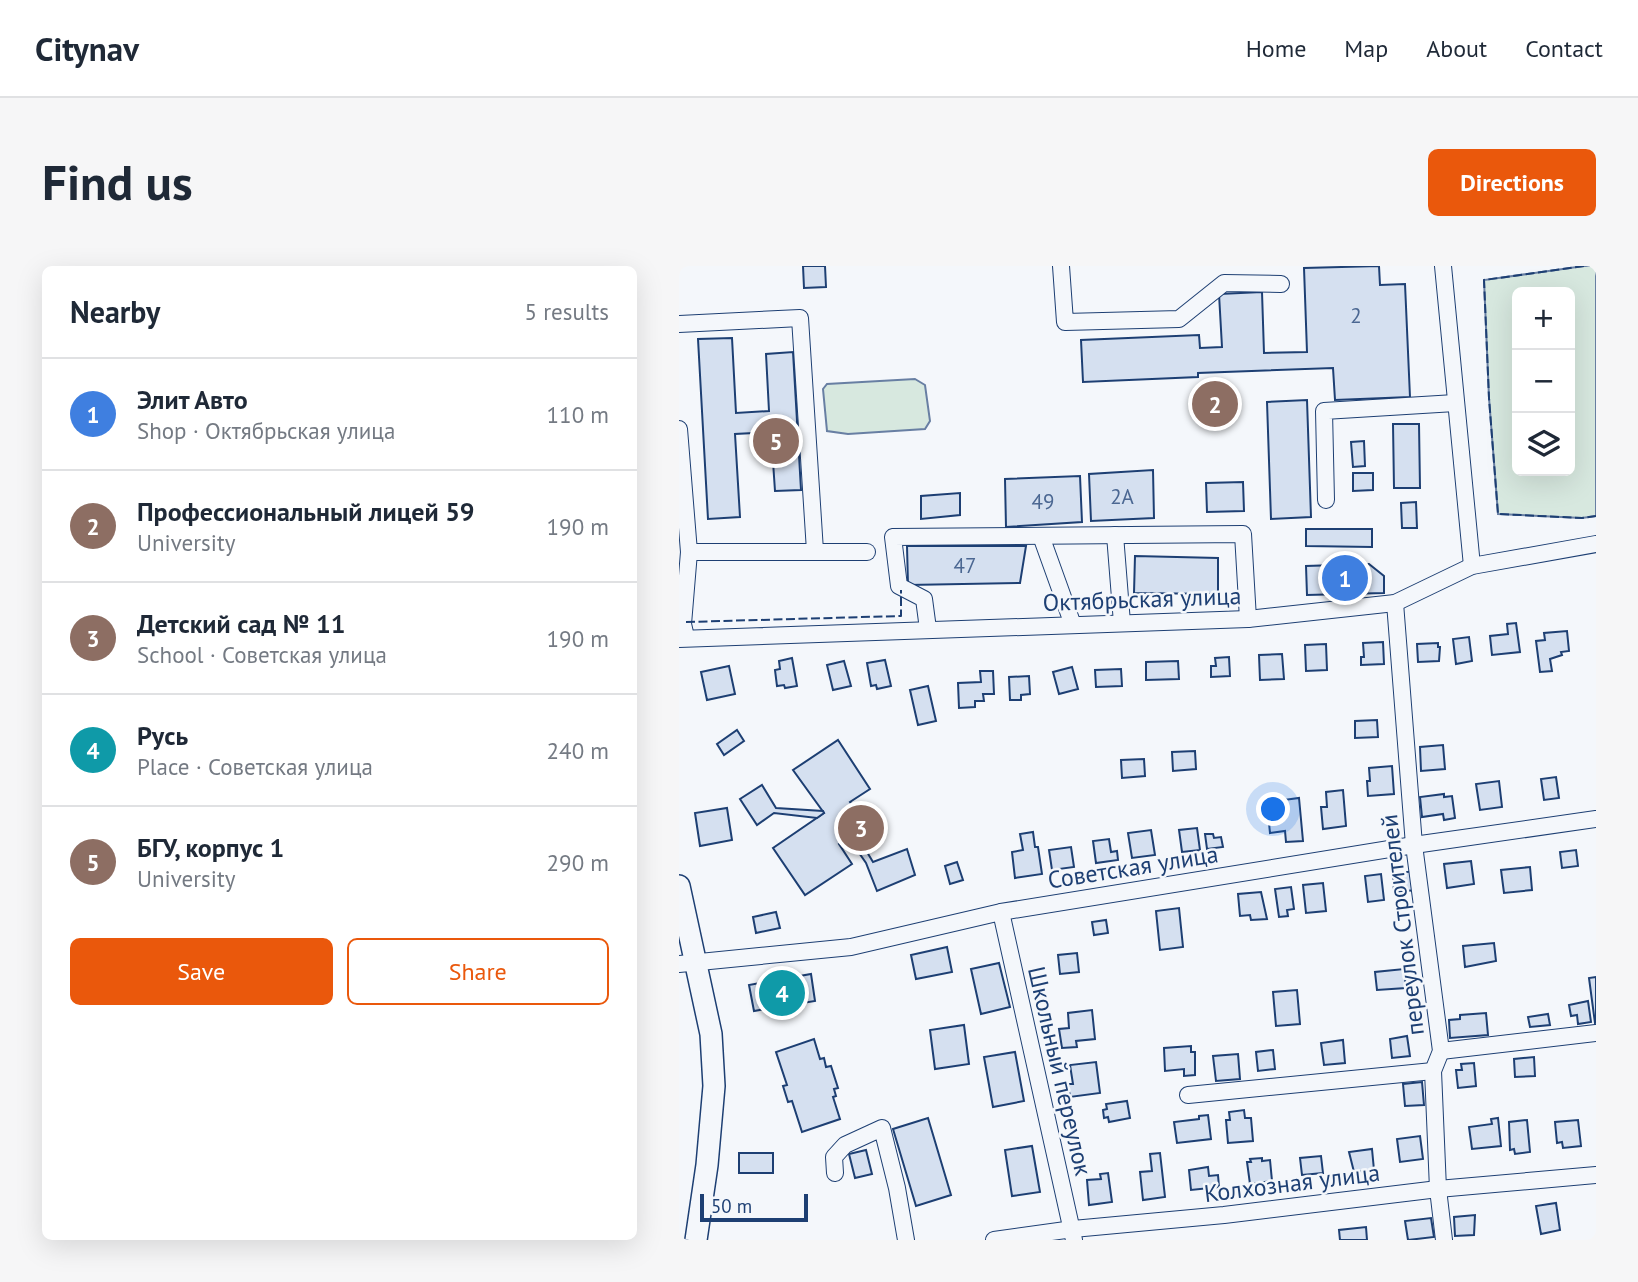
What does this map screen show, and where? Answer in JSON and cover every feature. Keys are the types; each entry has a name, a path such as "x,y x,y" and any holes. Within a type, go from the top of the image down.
{"main road":[{"path":"679,886 688,963 711,1034 714,1086 707,1165 695,1240"}],"street":[{"path":"1061,266 1065,322 1179,319 1224,283 1281,284"},
{"path":"1443,266 1472,566"},
{"path":"679,324 800,318 814,551"},
{"path":"1327,500 1324,411 1455,403"},
{"path":"679,429 689,552 682,638"},
{"path":"928,629 924,598 899,586 893,537 1243,534 1248,619"},
{"path":"1115,535 1122,623"},
{"path":"1041,536 1073,625"},
{"name":"Октябрьская улица","path":"682,638 1248,619 1395,603 1472,566 1596,544"},
{"path":"689,552 867,552"},
{"name":"переулок Строителей","path":"1395,603 1414,845 1441,1051 1433,1071 1437,1189 1444,1240"},
{"name":"Советская улица","path":"688,963 851,947 1001,912 1414,845 1596,819"},
{"name":"Школьный переулок","path":"1001,912 1073,1234"},
{"path":"1441,1051 1596,1033"},
{"path":"1188,1096 1433,1071"},
{"path":"835,1173 834,1157 845,1145 882,1128 906,1240"},
{"name":"Колхозная улица","path":"994,1240 1073,1234 1437,1189 1596,1175"}],"shaded area":[{"path":"1596,266 1596,516 1582,518 1498,514 1484,280"},
{"path":"915,379 925,385 930,421 925,429 848,434 827,431 823,389 827,384"}],"building":[{"path":"803,266 825,266 826,287 804,288"},
{"path":"1379,266 1380,285 1405,284 1410,397 1335,400 1333,368 1198,373 1198,377 1083,382 1081,340 1199,335 1200,348 1222,347 1219,294 1262,292 1264,353 1307,352 1304,268"},
{"path":"732,338 736,413 769,411 766,354 793,352 801,490 775,491 771,432 735,434 740,517 708,519 698,339"},
{"path":"1307,400 1311,517 1271,519 1267,402"},
{"path":"1393,424 1419,424 1420,488 1394,488"},
{"path":"1364,441 1365,466 1353,467 1351,442"},
{"path":"1153,470 1154,518 1091,521 1089,474"},
{"path":"1353,473 1373,473 1373,490 1353,491"},
{"path":"1080,476 1082,522 1006,527 1005,479"},
{"path":"1243,482 1244,511 1207,512 1206,483"},
{"path":"960,493 960,515 921,519 921,496"},
{"path":"1416,502 1417,528 1402,528 1401,503"},
{"path":"1306,529 1372,529 1372,547 1306,546"},
{"path":"907,546 1026,546 1020,583 908,585"},
{"path":"1135,556 1218,558 1218,594 1134,593"},
{"path":"1369,564 1384,576 1384,593 1307,595 1306,566"},
{"path":"1516,623 1520,652 1492,655 1490,636 1508,634 1507,624"},
{"path":"1567,631 1569,651 1561,652 1562,655 1550,659 1552,671 1540,672 1536,641 1545,640 1544,633"},
{"path":"1469,637 1472,661 1456,664 1453,639"},
{"path":"1383,642 1384,664 1361,665 1361,657 1364,657 1363,643"},
{"path":"1438,643 1439,661 1418,662 1417,644"},
{"path":"1326,644 1327,670 1306,671 1305,645"},
{"path":"1282,654 1284,679 1260,680 1259,655"},
{"path":"1229,657 1230,676 1211,677 1211,666 1216,666 1215,658"},
{"path":"792,658 797,686 777,686 775,670 780,669 779,661"},
{"path":"885,660 891,686 877,689 876,685 871,686 867,663"},
{"path":"844,661 851,686 833,690 827,665"},
{"path":"1178,661 1179,679 1146,680 1146,662"},
{"path":"729,666 735,694 707,700 701,672"},
{"path":"1072,667 1078,689 1059,694 1053,672"},
{"path":"1121,669 1122,686 1096,687 1095,670"},
{"path":"980,671 993,671 994,694 983,694 984,701 975,701 975,707 959,708 958,683 981,682"},
{"path":"1029,676 1030,694 1021,695 1021,700 1010,700 1009,677"},
{"path":"928,686 936,721 918,725 910,690"},
{"path":"1377,720 1378,737 1355,738 1355,721"},
{"path":"737,730 744,741 724,755 717,744"},
{"path":"838,740 870,789 850,802 866,826 839,844 852,864 805,895 773,848 824,813 793,770"},
{"path":"1443,745 1445,769 1421,771 1420,747"},
{"path":"1195,751 1196,769 1173,771 1172,752"},
{"path":"1144,759 1145,776 1122,778 1121,760"},
{"path":"1392,766 1394,794 1368,796 1369,768"},
{"path":"1556,777 1559,798 1544,800 1541,779"},
{"path":"1499,781 1502,807 1480,810 1476,784"},
{"path":"762,785 776,808 824,813 817,818 774,813 757,825 740,799"},
{"path":"1343,790 1346,826 1323,829 1321,807 1327,807 1326,792"},
{"path":"1444,794 1444,797 1452,796 1455,818 1444,820 1443,814 1422,817 1420,797"},
{"path":"1299,798 1303,841 1286,842 1285,831 1270,833 1268,813 1277,812 1276,801"},
{"path":"727,808 732,840 700,846 695,813"},
{"path":"1197,828 1200,850 1182,852 1179,830"},
{"path":"1151,830 1155,855 1132,858 1128,833"},
{"path":"855,832 873,862 907,849 915,875 877,891 866,863 848,837"},
{"path":"1033,832 1042,874 1015,878 1012,852 1023,850 1020,834"},
{"path":"1205,834 1213,834 1214,838 1221,837 1223,847 1207,849"},
{"path":"1109,839 1111,852 1117,851 1118,860 1096,863 1093,841"},
{"path":"1071,847 1074,867 1052,870 1049,850"},
{"path":"1576,850 1578,866 1562,868 1560,852"},
{"path":"1471,861 1474,884 1447,888 1444,864"},
{"path":"957,862 963,880 950,884 945,866"},
{"path":"1530,867 1532,890 1504,893 1501,870"},
{"path":"1415,871 1417,890 1394,892 1393,878 1399,877 1398,873"},
{"path":"1381,874 1384,900 1368,902 1365,876"},
{"path":"1323,883 1326,911 1306,913 1303,885"},
{"path":"1291,887 1294,909 1287,910 1288,916 1279,917 1275,889"},
{"path":"1261,892 1267,919 1251,920 1250,915 1240,916 1238,894"},
{"path":"1179,908 1183,947 1160,950 1156,911"},
{"path":"776,912 780,928 756,933 753,917"},
{"path":"1106,920 1108,933 1094,935 1092,922"},
{"path":"1494,943 1496,961 1465,967 1463,946"},
{"path":"947,947 952,972 916,979 911,955"},
{"path":"1077,953 1079,972 1060,974 1058,955"},
{"path":"999,963 1010,1007 981,1014 971,969"},
{"path":"1404,969 1406,988 1377,990 1375,972"},
{"path":"811,974 815,1001 754,1011 749,985"},
{"path":"1596,977 1596,1022 1595,1023 1589,978"},
{"path":"1297,990 1300,1024 1276,1026 1273,992"},
{"path":"1588,1001 1591,1022 1578,1024 1577,1015 1571,1016 1569,1005"},
{"path":"1092,1010 1095,1039 1076,1041 1077,1047 1062,1048 1059,1029 1069,1028 1068,1013"},
{"path":"1486,1013 1488,1035 1450,1038 1449,1020 1460,1019 1460,1015"},
{"path":"1548,1014 1550,1025 1530,1027 1528,1017"},
{"path":"964,1025 969,1064 935,1069 930,1030"},
{"path":"1407,1036 1410,1056 1392,1058 1390,1039"},
{"path":"814,1039 820,1059 824,1058 826,1067 831,1066 838,1088 834,1089 836,1096 833,1097 840,1119 802,1132 792,1101 788,1102 783,1086 787,1085 776,1052"},
{"path":"1343,1040 1345,1063 1324,1065 1321,1043"},
{"path":"1191,1046 1191,1052 1195,1052 1195,1075 1184,1076 1184,1069 1165,1071 1164,1048"},
{"path":"1273,1050 1275,1069 1258,1071 1256,1052"},
{"path":"1015,1052 1024,1101 993,1107 984,1057"},
{"path":"1238,1054 1240,1079 1216,1081 1213,1056"},
{"path":"1534,1057 1535,1076 1515,1077 1514,1059"},
{"path":"1096,1062 1100,1093 1070,1097 1068,1084 1073,1084 1070,1065"},
{"path":"1474,1063 1476,1086 1458,1088 1456,1070 1462,1070 1461,1064"},
{"path":"1422,1082 1424,1105 1405,1106 1403,1084"},
{"path":"1127,1101 1130,1118 1109,1122 1108,1117 1104,1118 1103,1110 1107,1109 1106,1104"},
{"path":"1244,1110 1245,1118 1251,1118 1253,1141 1228,1143 1226,1120 1230,1120 1229,1112"},
{"path":"1208,1115 1211,1139 1177,1143 1174,1122 1199,1119 1199,1116"},
{"path":"928,1118 951,1195 916,1206 893,1129"},
{"path":"1498,1118 1501,1146 1472,1149 1469,1127 1492,1124 1491,1119"},
{"path":"1527,1120 1530,1152 1515,1154 1514,1149 1510,1150 1509,1122"},
{"path":"1578,1120 1581,1146 1563,1148 1562,1142 1557,1143 1555,1122"},
{"path":"1420,1136 1423,1159 1400,1162 1397,1139"},
{"path":"1032,1146 1040,1192 1012,1196 1005,1150"},
{"path":"1372,1149 1374,1170 1354,1172 1349,1152"},
{"path":"866,1150 872,1174 855,1178 849,1154"},
{"path":"739,1153 773,1153 773,1173 739,1173"},
{"path":"1160,1153 1165,1197 1143,1200 1140,1172 1152,1171 1150,1154"},
{"path":"1321,1156 1323,1173 1302,1175 1300,1158"},
{"path":"1262,1158 1262,1161 1270,1160 1272,1181 1250,1184 1247,1162 1251,1162 1250,1159"},
{"path":"1208,1167 1209,1176 1218,1175 1219,1187 1191,1190 1189,1170"},
{"path":"1108,1173 1112,1202 1089,1205 1087,1180 1101,1179 1100,1174"},
{"path":"1556,1203 1560,1230 1541,1234 1536,1206"},
{"path":"1475,1215 1474,1235 1455,1236 1454,1217"},
{"path":"1431,1218 1434,1237 1408,1240 1405,1221"},
{"path":"1366,1227 1367,1240 1340,1240 1339,1230"}],"fence":[{"path":"1584,266 1484,280 1489,398 1498,514 1582,518 1596,516"},
{"path":"686,622 901,616 901,590"}],"place":[{"name":"Профессиональный лицей 59","path":"1215,404"},
{"name":"БГУ, корпус 1","path":"776,441"},
{"name":"Элит Авто","path":"1345,578"},
{"name":"Детский сад № 11","path":"861,828"},
{"name":"Русь","path":"782,993"}]}
